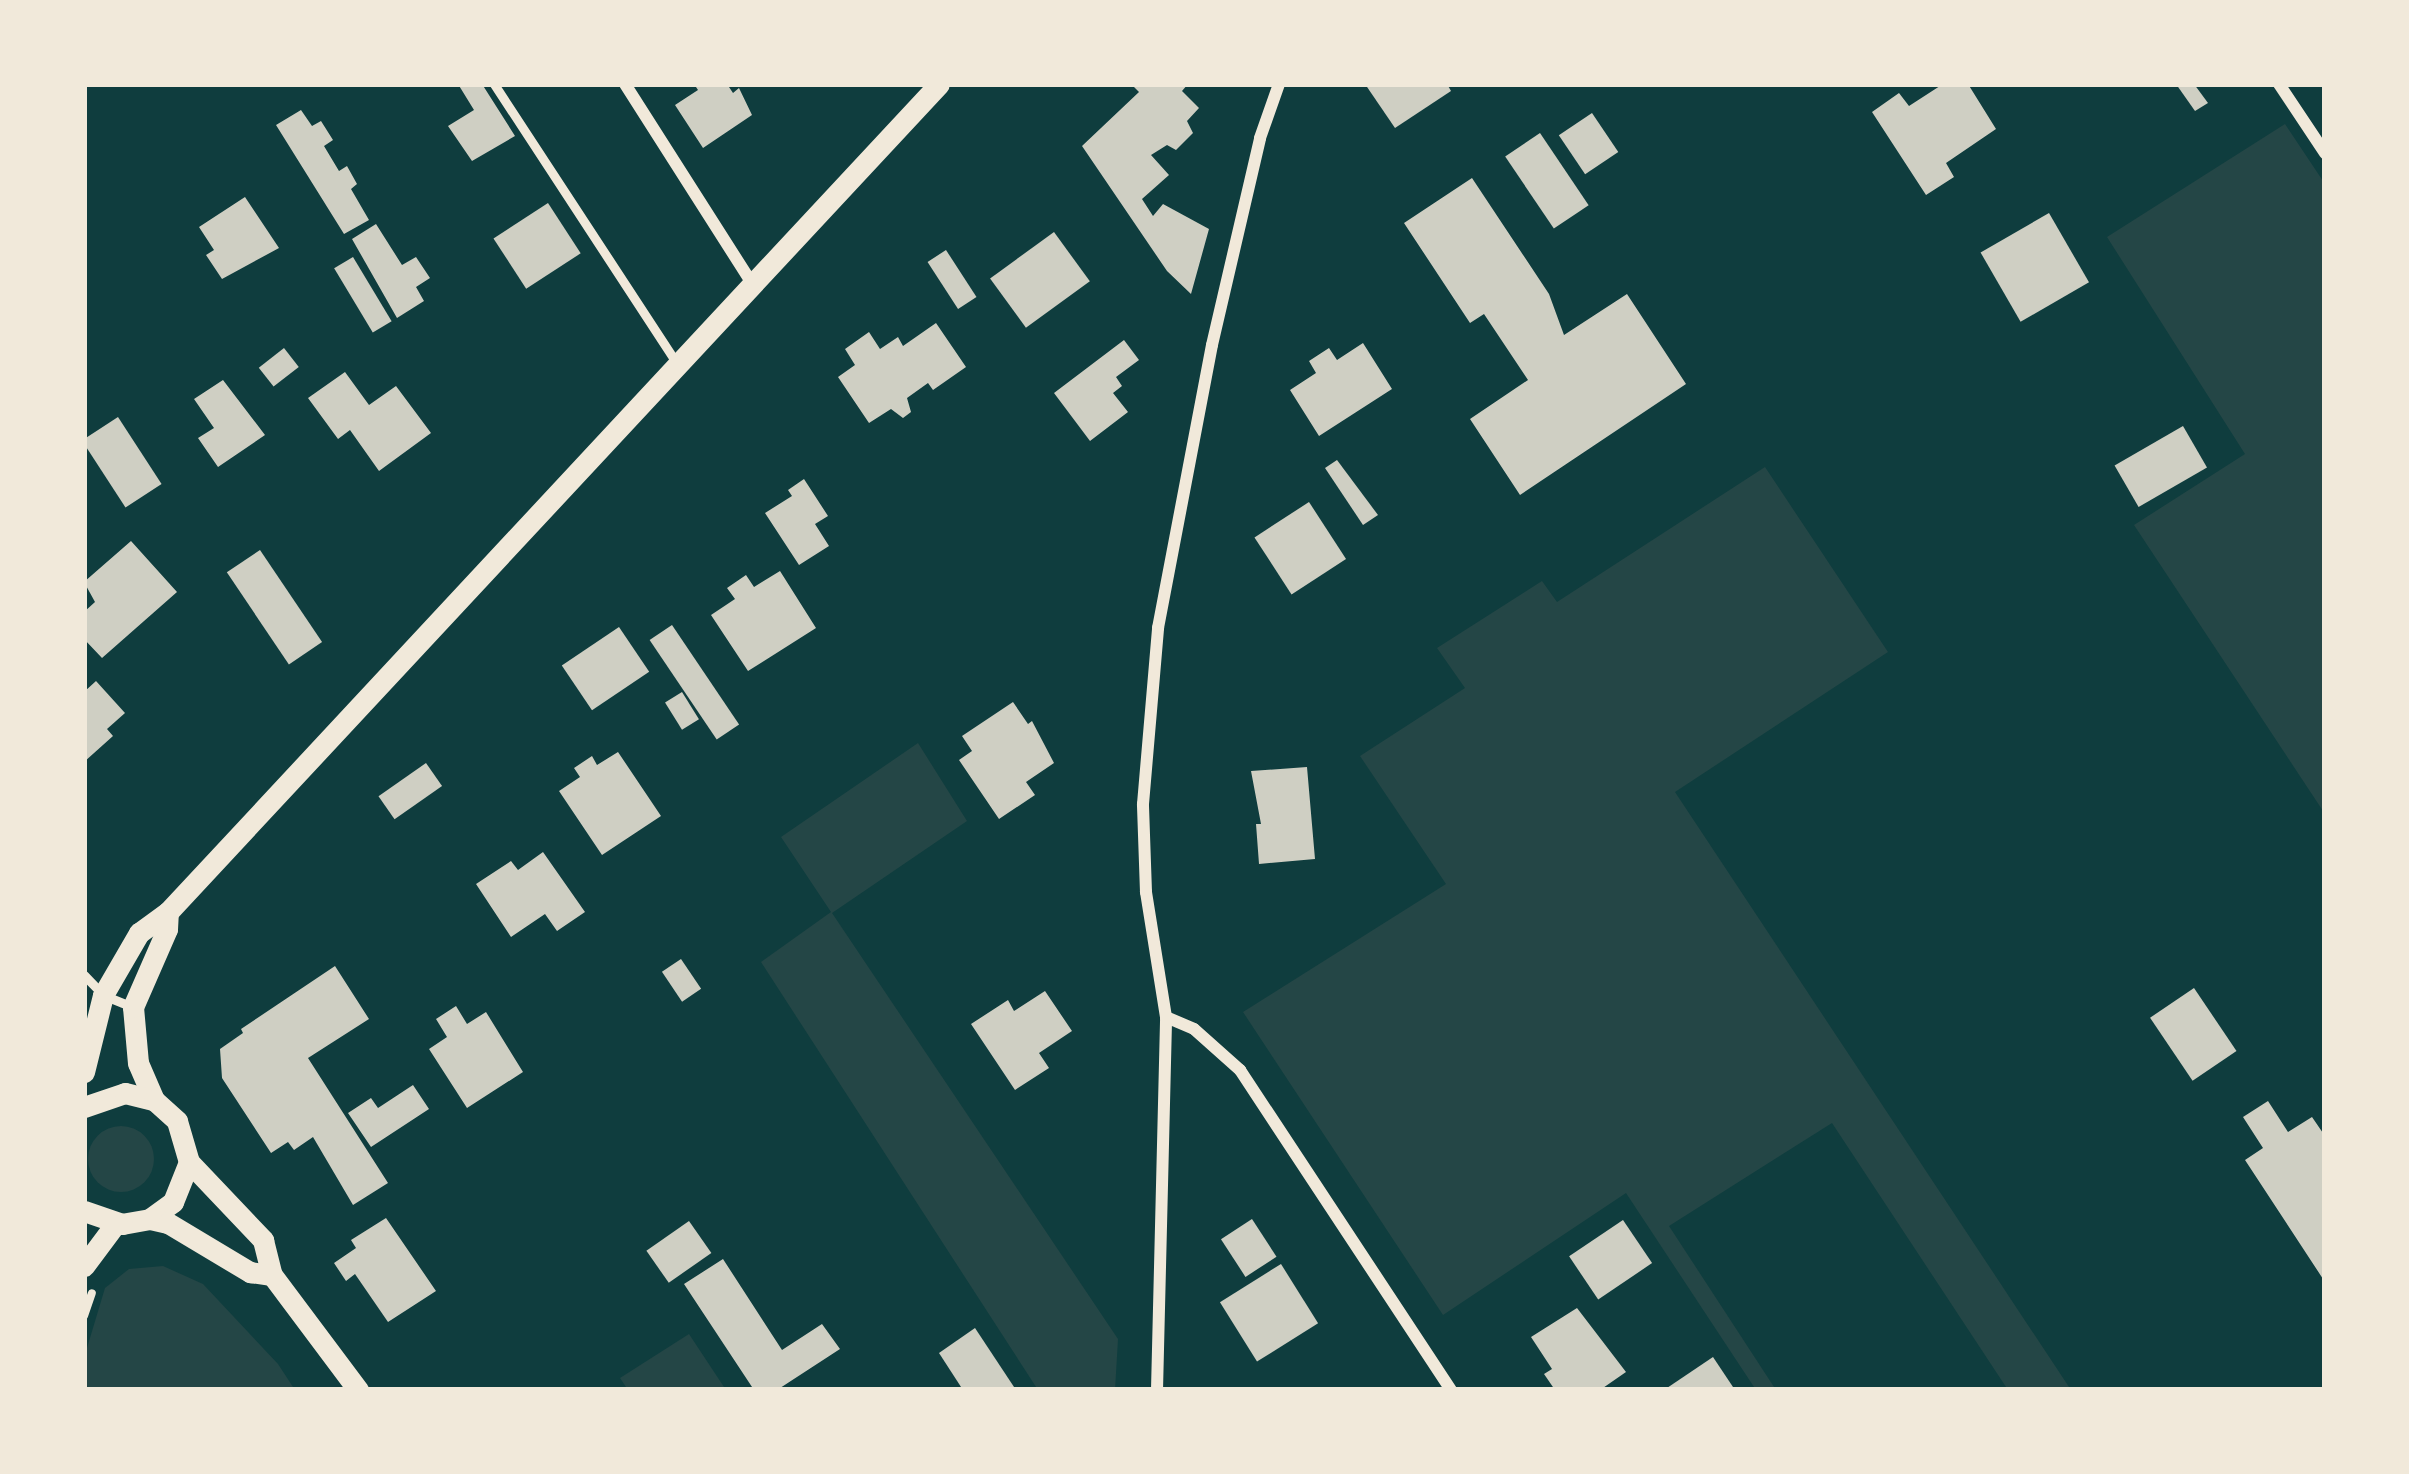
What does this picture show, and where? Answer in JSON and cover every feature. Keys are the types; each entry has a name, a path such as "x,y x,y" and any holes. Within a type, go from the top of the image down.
{"street":[{"path":"625,84 752,283"},
{"path":"84,1072 103,995 127,948 151,920 168,912 939,84"},
{"path":"1157,1390 1166,1017 1147,892 1143,804 1157,628 1212,345 1260,138 1279,84"},
{"path":"2279,84 2325,153"},
{"path":"168,912 167,929 134,1007 138,1063 154,1100 177,1121 189,1162 262,1240 270,1251 272,1274 358,1390"},
{"path":"1166,1017 1194,1029 1240,1070 1451,1390"},
{"path":"84,1107 124,1093 154,1100"},
{"path":"150,1219 173,1202 189,1162"},
{"path":"84,1210 116,1223 150,1219 168,1223 250,1272 272,1274"},
{"path":"90,1272 116,1223"}],"lane":[{"path":"494,84 677,364"},
{"path":"84,975 103,995 134,1007"}],"path":[{"path":"84,1316 90,1272"}],"shaded area":[{"path":"2285,124 2325,184 2325,814 2134,525 2245,454 2107,237"},
{"path":"1765,467 1888,652 1675,792 2071,1390 2008,1390 1832,1123 1669,1226 1776,1390 1756,1390 1626,1193 1443,1315 1243,1012 1446,884 1360,756 1465,688 1437,648 1542,581 1557,602"},
{"path":"918,743 967,821 832,913 1118,1339 1115,1390 1038,1390 761,962 831,912 781,837"},
{"path":"121,1126 144,1136 154,1159 144,1182 121,1192 98,1182 88,1159 98,1136"},
{"path":"163,1266 203,1284 278,1364 295,1390 84,1390 84,1358 105,1288 129,1269"},
{"path":"689,1334 726,1390 628,1390 620,1378"}],"building":[{"path":"458,84 482,84 515,136 472,161 448,126 474,110"},
{"path":"694,84 727,84 733,93 739,88 752,115 703,148 675,105 698,90"},
{"path":"1131,84 1188,84 1182,91 1199,108 1187,121 1193,133 1176,150 1167,145 1151,155 1169,175 1142,199 1153,216 1163,204 1209,229 1191,294 1167,271 1082,146 1139,92"},
{"path":"1365,84 1447,84 1451,91 1395,128"},
{"path":"1943,84 1968,84 1996,129 1946,163 1954,177 1926,195 1872,112 1899,93 1909,106"},
{"path":"2176,84 2194,84 2208,103 2195,111"},
{"path":"301,110 312,126 321,121 333,140 324,146 339,171 347,166 357,184 351,189 369,220 344,234 276,125"},
{"path":"1592,113 1618,152 1585,174 1559,135"},
{"path":"1540,133 1589,205 1554,229 1505,156"},
{"path":"1472,178 1549,294 1564,335 1627,294 1686,384 1520,495 1470,419 1528,380 1484,314 1470,323 1404,223"},
{"path":"245,197 279,248 222,279 206,255 214,250 199,227"},
{"path":"548,203 581,253 526,289 493,238"},
{"path":"2049,213 2089,282 2021,322 1981,252"},
{"path":"376,224 402,265 416,257 430,278 416,287 424,301 397,318 352,239"},
{"path":"1054,232 1090,281 1026,328 990,278"},
{"path":"946,250 976,297 958,309 928,262"},
{"path":"353,257 392,321 373,333 334,268"},
{"path":"936,323 966,367 933,390 928,383 907,398 911,412 903,418 891,409 869,423 838,377 855,365 845,349 869,332 880,349 898,337 903,346"},
{"path":"1124,340 1139,360 1116,377 1122,386 1113,393 1128,412 1090,441 1054,393"},
{"path":"1363,343 1392,389 1319,436 1290,390 1316,373 1309,361 1329,348 1337,360"},
{"path":"284,348 299,367 274,387 259,368"},
{"path":"345,372 369,405 396,386 431,433 379,471 350,430 338,439 308,398"},
{"path":"223,380 265,435 218,467 198,438 214,428 194,399"},
{"path":"118,417 162,484 126,508 84,444"},
{"path":"2183,426 2207,468 2139,507 2115,466"},
{"path":"1337,460 1378,515 1363,525 1325,468"},
{"path":"804,479 828,516 815,524 829,546 799,565 765,513 792,496 788,490"},
{"path":"1309,502 1346,559 1292,594 1254,537"},
{"path":"131,541 177,592 102,658 84,639 84,612 95,602 84,582"},
{"path":"260,550 322,642 289,664 227,572"},
{"path":"780,571 816,628 748,671 711,615 735,599 727,588 746,575 754,587"},
{"path":"672,625 739,724 717,740 650,640"},
{"path":"619,627 649,672 592,710 562,666"},
{"path":"96,681 125,713 107,729 113,736 84,762 84,692"},
{"path":"682,692 699,719 682,730 665,703"},
{"path":"1013,702 1028,724 1032,721 1054,763 1026,782 1035,795 999,819 959,760 972,751 962,736"},
{"path":"618,752 661,816 602,855 559,791 580,777 574,768 592,756 597,765"},
{"path":"426,763 442,786 395,819 378,796"},
{"path":"1307,767 1315,859 1259,864 1256,824 1261,824 1251,771"},
{"path":"543,852 585,912 557,931 545,914 511,937 476,884 511,861 518,870"},
{"path":"681,959 701,989 682,1002 662,972"},
{"path":"335,966 369,1019 308,1058 388,1183 353,1205 313,1137 294,1150 288,1142 271,1153 222,1078 220,1049 243,1033 241,1029"},
{"path":"2194,988 2236,1051 2193,1081 2150,1018"},
{"path":"1045,991 1072,1031 1039,1053 1049,1068 1015,1090 971,1024 1008,1000 1014,1011"},
{"path":"456,1006 467,1024 486,1012 523,1072 467,1108 429,1049 447,1037 436,1019"},
{"path":"413,1085 429,1109 371,1147 348,1113 371,1098 378,1108"},
{"path":"2268,1101 2288,1132 2312,1117 2325,1136 2325,1282 2245,1160 2263,1148 2243,1117"},
{"path":"386,1218 436,1291 388,1322 355,1274 346,1281 334,1263 356,1248 351,1240"},
{"path":"1252,1219 1277,1257 1245,1277 1221,1239"},
{"path":"1623,1220 1652,1263 1598,1299 1569,1256"},
{"path":"689,1221 711,1253 669,1283 646,1251"},
{"path":"723,1259 782,1350 822,1324 840,1349 777,1390 754,1390 684,1284"},
{"path":"1281,1264 1318,1323 1257,1362 1220,1302"},
{"path":"1577,1308 1626,1372 1600,1390 1555,1390 1544,1374 1552,1369 1531,1337"},
{"path":"975,1328 1016,1390 963,1390 939,1353"},
{"path":"1713,1357 1735,1390 1664,1390"}]}
